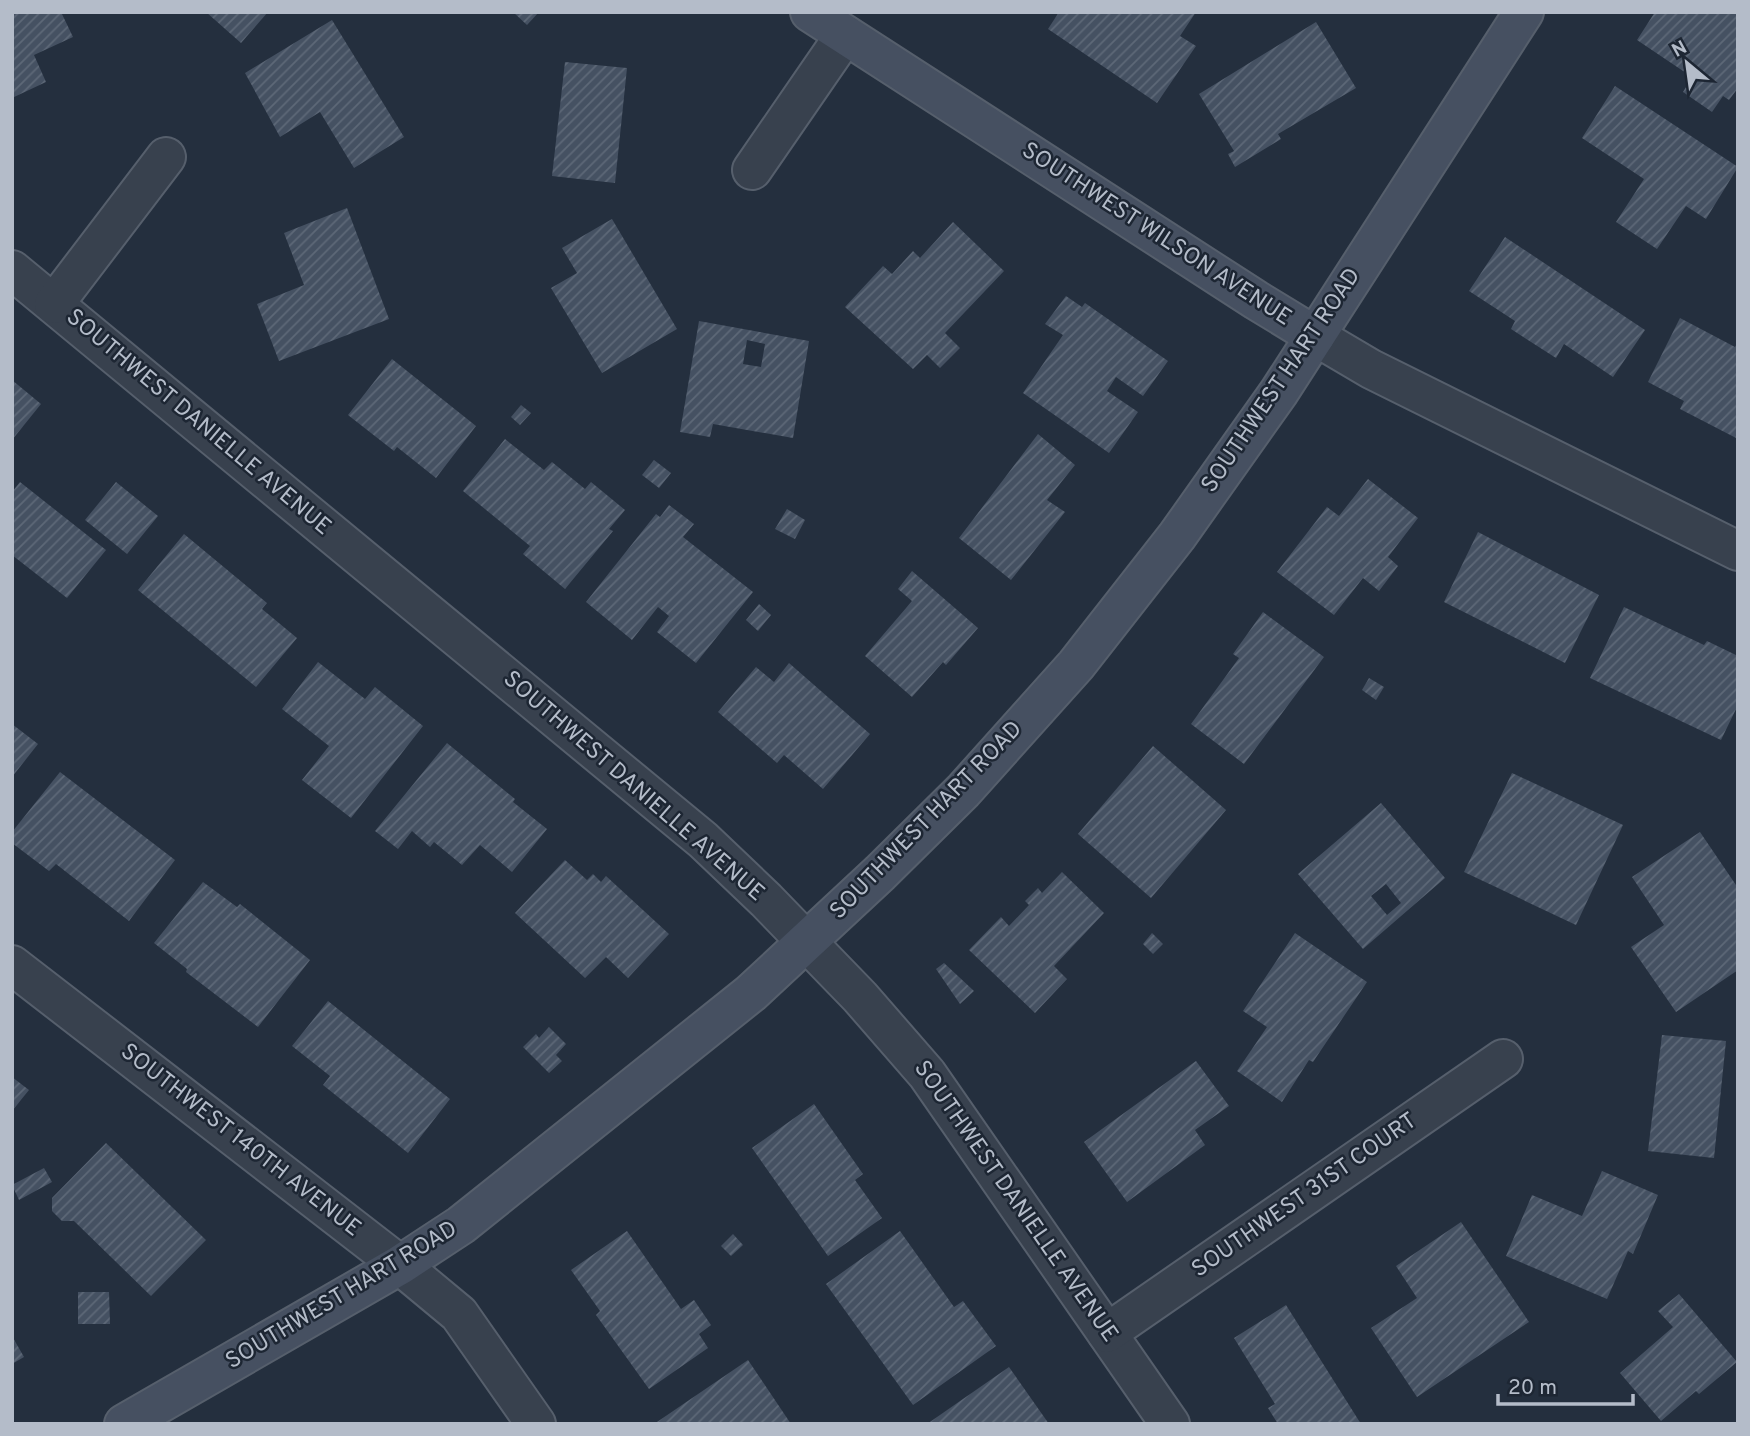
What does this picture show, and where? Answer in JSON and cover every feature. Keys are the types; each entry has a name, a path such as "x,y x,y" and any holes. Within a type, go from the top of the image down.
{"street":[{"name":"SOUTHWEST WILSON AVENUE","path":"810,12 1256,300 1371,369 1738,551"},
{"name":"SOUTHWEST HART ROAD","path":"124,1424 400,1265 461,1226 741,1002 807,943 963,791 1076,665 1177,536 1279,392 1524,12"},
{"path":"752,170 845,35"},
{"name":"SOUTHWEST DANIELLE AVENUE","path":"54,304 166,157"},
{"name":"SOUTHWEST DANIELLE AVENUE","path":"12,270 703,840 766,900 927,1073 1170,1424"},
{"name":"SOUTHWEST 140TH AVENUE","path":"12,965 400,1265 459,1314 536,1424"},
{"name":"SOUTHWEST 31ST COURT","path":"1107,1333 1503,1059"}],"building":[{"path":"12,12 61,12 73,37 34,55 46,82 12,98"},
{"path":"206,12 268,12 241,43"},
{"path":"513,12 539,12 527,25"},
{"path":"1059,12 1196,12 1180,36 1196,46 1157,103 1048,29"},
{"path":"1655,12 1738,12 1738,88 1729,100 1723,96 1712,112 1683,92 1692,77 1637,40"},
{"path":"332,20 404,137 354,168 320,112 280,137 245,73"},
{"path":"1316,22 1356,88 1278,134 1281,139 1235,167 1228,154 1234,151 1199,94"},
{"path":"565,62 627,68 615,183 552,176"},
{"path":"1615,86 1738,167 1706,219 1686,206 1657,249 1616,222 1644,179 1582,138"},
{"path":"347,208 389,319 279,361 257,304 304,285 284,233"},
{"path":"612,219 677,329 602,373 551,288 577,273 562,248"},
{"path":"953,222 1004,271 945,333 960,348 940,368 927,355 913,369 845,307 883,266 892,274 913,251 920,258"},
{"path":"1505,237 1645,330 1613,377 1564,344 1556,358 1511,329 1515,321 1469,291"},
{"path":"1066,296 1082,307 1085,303 1168,361 1143,396 1116,377 1107,391 1138,412 1109,453 1023,393 1063,335 1045,324"},
{"path":"1680,318 1735,347 1738,342 1738,439 1680,409 1684,401 1648,382"},
{"path":"699,321 809,341 793,438 713,424 710,437 680,432","holes":["747,340 765,344 761,367 743,364"]},
{"path":"392,359 476,426 436,478 397,447 394,451 348,415"},
{"path":"12,380 41,404 12,440"},
{"path":"521,405 531,413 520,425 511,417"},
{"path":"1038,434 1075,465 1047,500 1065,512 1011,580 959,538"},
{"path":"505,439 544,470 552,462 585,489 591,482 625,510 609,529 613,531 565,589 523,554 530,546 463,491"},
{"path":"654,460 671,473 659,488 642,475"},
{"path":"1368,479 1418,518 1388,557 1398,566 1379,591 1363,578 1334,615 1277,572 1327,507 1339,516"},
{"path":"20,482 106,550 67,598 12,555 12,492"},
{"path":"116,482 158,516 127,554 85,520"},
{"path":"669,505 694,524 683,537 753,592 696,663 657,632 669,616 658,607 632,640 586,602 656,514 660,517"},
{"path":"787,509 805,520 795,539 775,529"},
{"path":"1478,532 1599,595 1565,663 1444,602"},
{"path":"184,534 267,603 262,609 297,638 256,687 138,590"},
{"path":"912,571 978,628 946,665 943,662 912,697 865,656 912,601 898,589"},
{"path":"759,604 771,615 758,631 746,620"},
{"path":"1624,607 1704,645 1707,641 1738,656 1738,705 1721,740 1590,678"},
{"path":"1263,612 1324,657 1244,764 1191,724 1239,658 1233,654"},
{"path":"318,662 365,699 375,687 423,726 351,818 302,780 329,746 282,709"},
{"path":"789,663 870,734 823,789 784,755 777,763 718,712 756,667 774,682"},
{"path":"1369,678 1384,687 1376,700 1362,690"},
{"path":"12,724 38,744 12,777"},
{"path":"447,743 547,829 512,872 480,845 462,865 434,842 430,847 412,831 398,849 375,831"},
{"path":"1153,746 1226,810 1151,898 1078,834"},
{"path":"60,772 175,860 129,921 56,864 49,871 12,843 12,832"},
{"path":"1512,773 1623,825 1576,925 1464,872"},
{"path":"1381,803 1445,878 1363,949 1298,874","holes":["1386,884 1401,903 1387,915 1371,896"]},
{"path":"1700,832 1738,888 1738,970 1676,1012 1631,947 1664,925 1632,877"},
{"path":"565,860 587,880 593,874 601,882 606,876 669,934 628,978 606,957 585,978 515,913"},
{"path":"1062,872 1104,913 1054,966 1067,979 1035,1013 969,950 1001,917 1009,926 1029,905 1025,901 1038,888 1042,893"},
{"path":"203,882 237,907 240,904 310,960 258,1027 186,972 187,969 154,943"},
{"path":"1152,933 1163,944 1153,954 1143,944"},
{"path":"1295,933 1367,982 1313,1062 1309,1060 1282,1102 1237,1071 1267,1027 1243,1011"},
{"path":"944,963 974,991 960,1004 936,969"},
{"path":"328,1001 450,1099 408,1153 323,1085 330,1076 292,1046"},
{"path":"549,1027 566,1044 556,1055 562,1061 549,1073 523,1047 536,1034 539,1038"},
{"path":"1662,1035 1726,1041 1714,1158 1648,1151"},
{"path":"1196,1061 1229,1106 1195,1130 1205,1145 1127,1202 1084,1142"},
{"path":"12,1077 29,1090 12,1111"},
{"path":"814,1104 863,1174 855,1180 882,1218 828,1256 752,1148"},
{"path":"106,1143 206,1240 151,1296 74,1221 62,1221 52,1211 52,1198"},
{"path":"44,1168 52,1182 19,1200 12,1185"},
{"path":"1602,1171 1658,1195 1633,1254 1628,1251 1607,1299 1506,1256 1532,1195 1582,1216"},
{"path":"1461,1222 1529,1322 1417,1397 1371,1328 1417,1298 1396,1266"},
{"path":"627,1231 681,1309 694,1300 711,1325 699,1334 708,1348 649,1389 596,1315 600,1311 571,1270"},
{"path":"900,1231 954,1307 963,1301 996,1346 913,1405 826,1284"},
{"path":"733,1234 743,1245 731,1256 721,1246"},
{"path":"78,1292 109,1292 110,1324 78,1324"},
{"path":"1679,1294 1737,1362 1699,1394 1696,1391 1661,1421 1620,1373 1673,1327 1658,1311"},
{"path":"1286,1305 1361,1424 1278,1424 1268,1408 1275,1404 1234,1338"},
{"path":"12,1336 24,1357 12,1364"},
{"path":"748,1360 791,1424 654,1424"},
{"path":"1009,1367 1049,1424 927,1424"}]}
